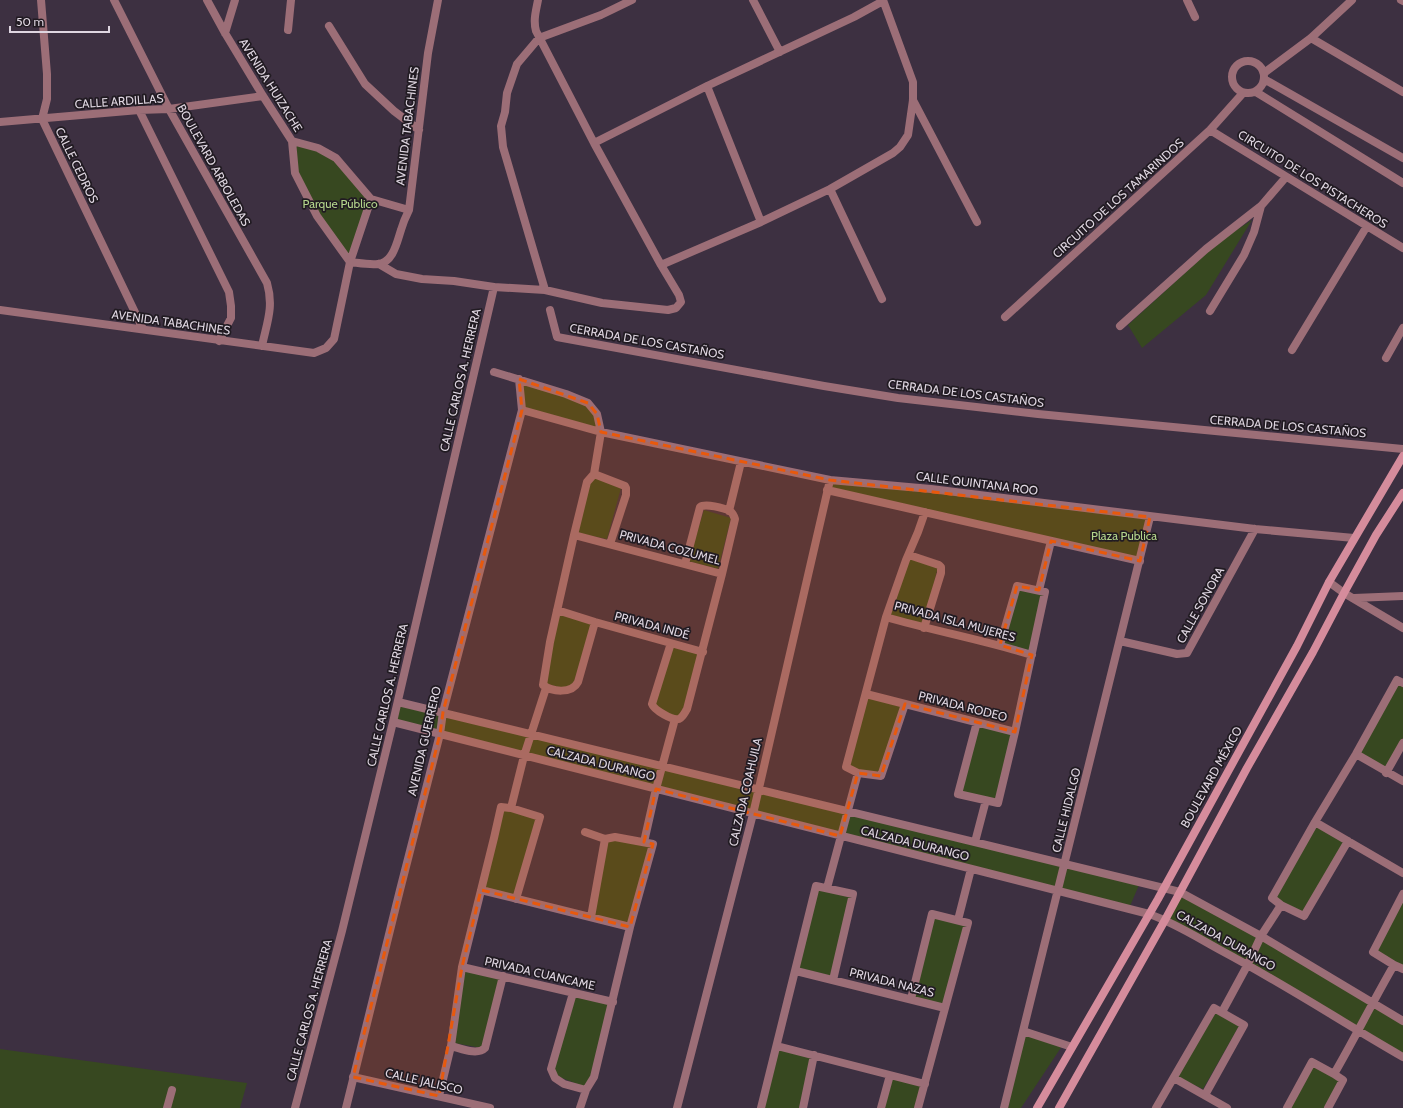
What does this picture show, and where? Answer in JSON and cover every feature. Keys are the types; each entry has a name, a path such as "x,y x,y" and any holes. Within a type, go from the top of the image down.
{"main road":[{"name":"BOULEVARD MÉXICO","path":"1037,1108 1149,914 1297,646 1329,582 1403,456"},
{"path":"1059,1108 1165,920 1376,535 1403,493"}],"street":[{"name":"CALLE CEDROS","path":"41,0 47,80 47,99 42,119 143,329"},
{"name":"BOULEVARD ARBOLEDAS","path":"114,0 169,109 266,283 270,293 271,307 262,346"},
{"name":"AVENIDA HUIZACHE","path":"207,0 225,33 292,141 295,172 317,216 350,262"},
{"path":"225,33 235,0"},
{"path":"288,30 291,0"},
{"name":"AVENIDA TABACHINES","path":"379,264 388,258 393,252 398,242 408,210 428,53 438,0"},
{"path":"371,199 350,262 379,264 396,274 422,279 454,281 494,287 545,290 602,303 668,310 676,308 681,302 679,295 594,143 539,38 534,24 538,0"},
{"path":"545,290 503,147 501,126 508,93 517,64 539,38 602,15 632,0"},
{"path":"753,0 780,52"},
{"path":"1187,0 1195,17"},
{"path":"1264,76 1311,38 1352,0"},
{"path":"594,143 708,86 854,17 883,1 913,82 913,100 908,135 900,147 893,153 830,189 760,222 661,265"},
{"path":"329,26 365,84 394,111 418,130"},
{"path":"1311,38 1403,92"},
{"path":"1252,61 1262,68 1264,76 1260,88 1256,92 1250,94 1243,93 1234,86 1231,81 1231,74 1238,64 1252,61"},
{"path":"1264,76 1403,158"},
{"path":"708,86 760,222"},
{"path":"1256,92 1403,183"},
{"name":"CIRCUITO DE LOS TAMARINDOS","path":"1005,317 1210,130 1243,93"},
{"name":"CALLE ARDILLAS","path":"0,122 139,110 169,109 263,96"},
{"path":"913,100 977,222"},
{"path":"139,110 229,292 231,318 219,341"},
{"name":"CIRCUITO DE LOS PISTACHEROS","path":"1210,130 1403,248"},
{"path":"292,141 318,148 336,158 371,199 408,210"},
{"path":"1120,326 1206,249 1261,206 1286,176"},
{"path":"830,189 882,299"},
{"path":"1210,311 1244,255 1254,232 1261,206"},
{"path":"1292,350 1367,226"},
{"name":"AVENIDA TABACHINES","path":"0,310 314,353 326,348 334,339 350,262"},
{"name":"CALLE CARLOS A. HERRERA","path":"295,1108 342,931 398,702 494,287"},
{"name":"CERRADA DE LOS CASTAÑOS","path":"550,310 557,337 824,386 898,398 1038,414 1403,449"},
{"path":"1386,358 1403,328"},
{"path":"494,372 566,394 588,403 597,414 601,432 594,474 587,482 557,610 542,683 546,688 566,691 575,687 578,682 594,622"},
{"name":"AVENIDA GUERRERO","path":"346,1108 440,734 443,712 522,410 519,379"},
{"name":"CALLE QUINTANA ROO","path":"522,410 601,432 830,480 931,489 1150,517 1354,538"},
{"path":"729,511 741,462"},
{"name":"PRIVADA COZUMEL","path":"594,474 625,486 626,488 626,495 610,544"},
{"name":"CALZADA COAHUILA","path":"677,1108 753,814 830,480"},
{"path":"827,490 1140,561"},
{"path":"671,643 652,704 657,711 675,719 679,719 683,716 687,709 703,652 735,519 734,514 729,511 705,505 700,507 685,564"},
{"name":"PRIVADA ISLA MUJERES","path":"925,512 886,617 924,628 1000,645 1032,655"},
{"name":"CALLE HIDALGO","path":"1004,1108 1150,517"},
{"name":"CALLE SONORA","path":"1120,641 1177,654 1187,653 1255,529"},
{"name":"PRIVADA COZUMEL","path":"574,535 722,574"},
{"path":"1039,590 1051,541"},
{"path":"909,555 941,567 941,573 924,628"},
{"path":"1329,582 1344,593 1403,628"},
{"path":"977,722 958,794 998,803 1045,592 1017,586 1000,645"},
{"path":"1353,598 1403,596"},
{"name":"PRIVADA INDÉ","path":"557,610 594,622 703,652"},
{"path":"761,1108 816,886 827,888 858,773 846,767 886,617"},
{"path":"1348,841 1304,916 1281,905 1272,898 1356,754 1397,680 1403,682"},
{"path":"511,808 530,734 546,688"},
{"name":"PRIVADA RODEO","path":"866,694 1015,732"},
{"name":"CALZADA DURANGO","path":"398,702 1180,892 1261,936 1403,1021"},
{"name":"PRIVADA RODEO","path":"858,773 881,776 905,704"},
{"path":"644,842 656,789 675,719"},
{"name":"CALZADA DURANGO","path":"393,722 1149,914 1165,920 1248,964 1403,1057"},
{"path":"1386,773 1403,743"},
{"path":"1356,754 1386,773 1403,781"},
{"path":"975,842 986,800"},
{"path":"439,1096 450,1046 462,967 500,807 511,808 540,817 516,899"},
{"path":"1315,822 1403,874"},
{"path":"580,1108 586,1090 594,1077 630,927 652,844 615,837 604,839 585,832"},
{"path":"591,917 604,839"},
{"path":"958,920 971,869"},
{"name":"PRIVADA NAZAS","path":"827,888 853,894 833,980"},
{"path":"481,890 630,927"},
{"path":"1403,894 1373,952 1403,969"},
{"path":"1222,1012 1248,964 1261,936 1281,905"},
{"path":"911,999 932,914 968,923 918,1108"},
{"path":"1334,1074 1358,1031 1371,1003 1394,965"},
{"name":"PRIVADA CUANCAME","path":"462,967 613,1002"},
{"name":"PRIVADA NAZAS","path":"796,970 945,1008"},
{"path":"450,1046 477,1052 482,1051 485,1048 503,976"},
{"path":"573,993 551,1069 555,1078 564,1084 586,1090"},
{"path":"1156,1108 1214,1008 1244,1025 1205,1095"},
{"path":"1023,1031 1072,1047"},
{"path":"777,1046 925,1084"},
{"path":"803,1108 814,1055"},
{"path":"1287,1108 1312,1062 1343,1080 1328,1108"},
{"path":"881,1108 890,1075"},
{"name":"CALLE JALISCO","path":"353,1077 490,1108"},
{"path":"1174,1078 1227,1108"},
{"path":"166,1108 172,1090"}],"highlighted area":[{"path":"519,379 588,403 597,414 601,432 830,480 1150,517 1140,561 1051,541 1039,590 1017,586 1000,645 1032,655 1015,732 905,704 881,776 858,773 840,836 656,789 644,842 653,844 630,927 481,890 462,967 439,1096 353,1077 440,734 443,712 522,410"}],"green space":[{"name":"Parque Público","path":"292,141 336,158 371,199 350,262 297,177"},
{"path":"1252,220 1206,295 1142,348 1128,325 1221,240"},
{"path":"521,381 586,404 595,415 599,429 523,408"},
{"path":"594,476 621,488 607,539 578,533 589,483"},
{"name":"Plaza Publica","path":"832,482 930,492 1147,519 1137,557 831,489"},
{"path":"704,510 731,518 718,569 688,561"},
{"path":"909,557 938,566 924,626 888,615"},
{"path":"1017,586 1044,593 1031,654 1001,645"},
{"path":"559,612 592,624 573,685 566,689 544,683"},
{"path":"672,645 700,653 682,714 677,717 654,708"},
{"path":"1397,682 1403,685 1403,738 1386,770 1359,754"},
{"path":"867,695 903,705 880,774 848,767"},
{"path":"400,705 1139,885 1130,906 397,721"},
{"path":"978,725 1013,733 997,801 960,793"},
{"path":"502,809 537,818 515,895 484,889"},
{"path":"1316,825 1345,843 1303,912 1274,898"},
{"path":"614,839 650,846 629,925 592,917 605,840"},
{"path":"817,888 852,895 832,976 799,968"},
{"path":"1181,895 1263,939 1403,1024 1403,1054 1168,919"},
{"path":"1403,898 1403,966 1376,951"},
{"path":"933,915 966,925 944,1006 912,999"},
{"path":"464,970 500,978 482,1048 454,1043"},
{"path":"574,996 609,1004 591,1076 585,1087 557,1076 554,1070"},
{"path":"1216,1012 1239,1026 1203,1089 1177,1077"},
{"path":"1025,1035 1062,1046 1021,1108 1008,1108"},
{"path":"0,1049 247,1083 240,1108 0,1108"},
{"path":"778,1049 811,1057 799,1108 764,1108"},
{"path":"1312,1066 1339,1080 1324,1108 1290,1108"},
{"path":"892,1078 921,1085 915,1108 884,1108"}]}
